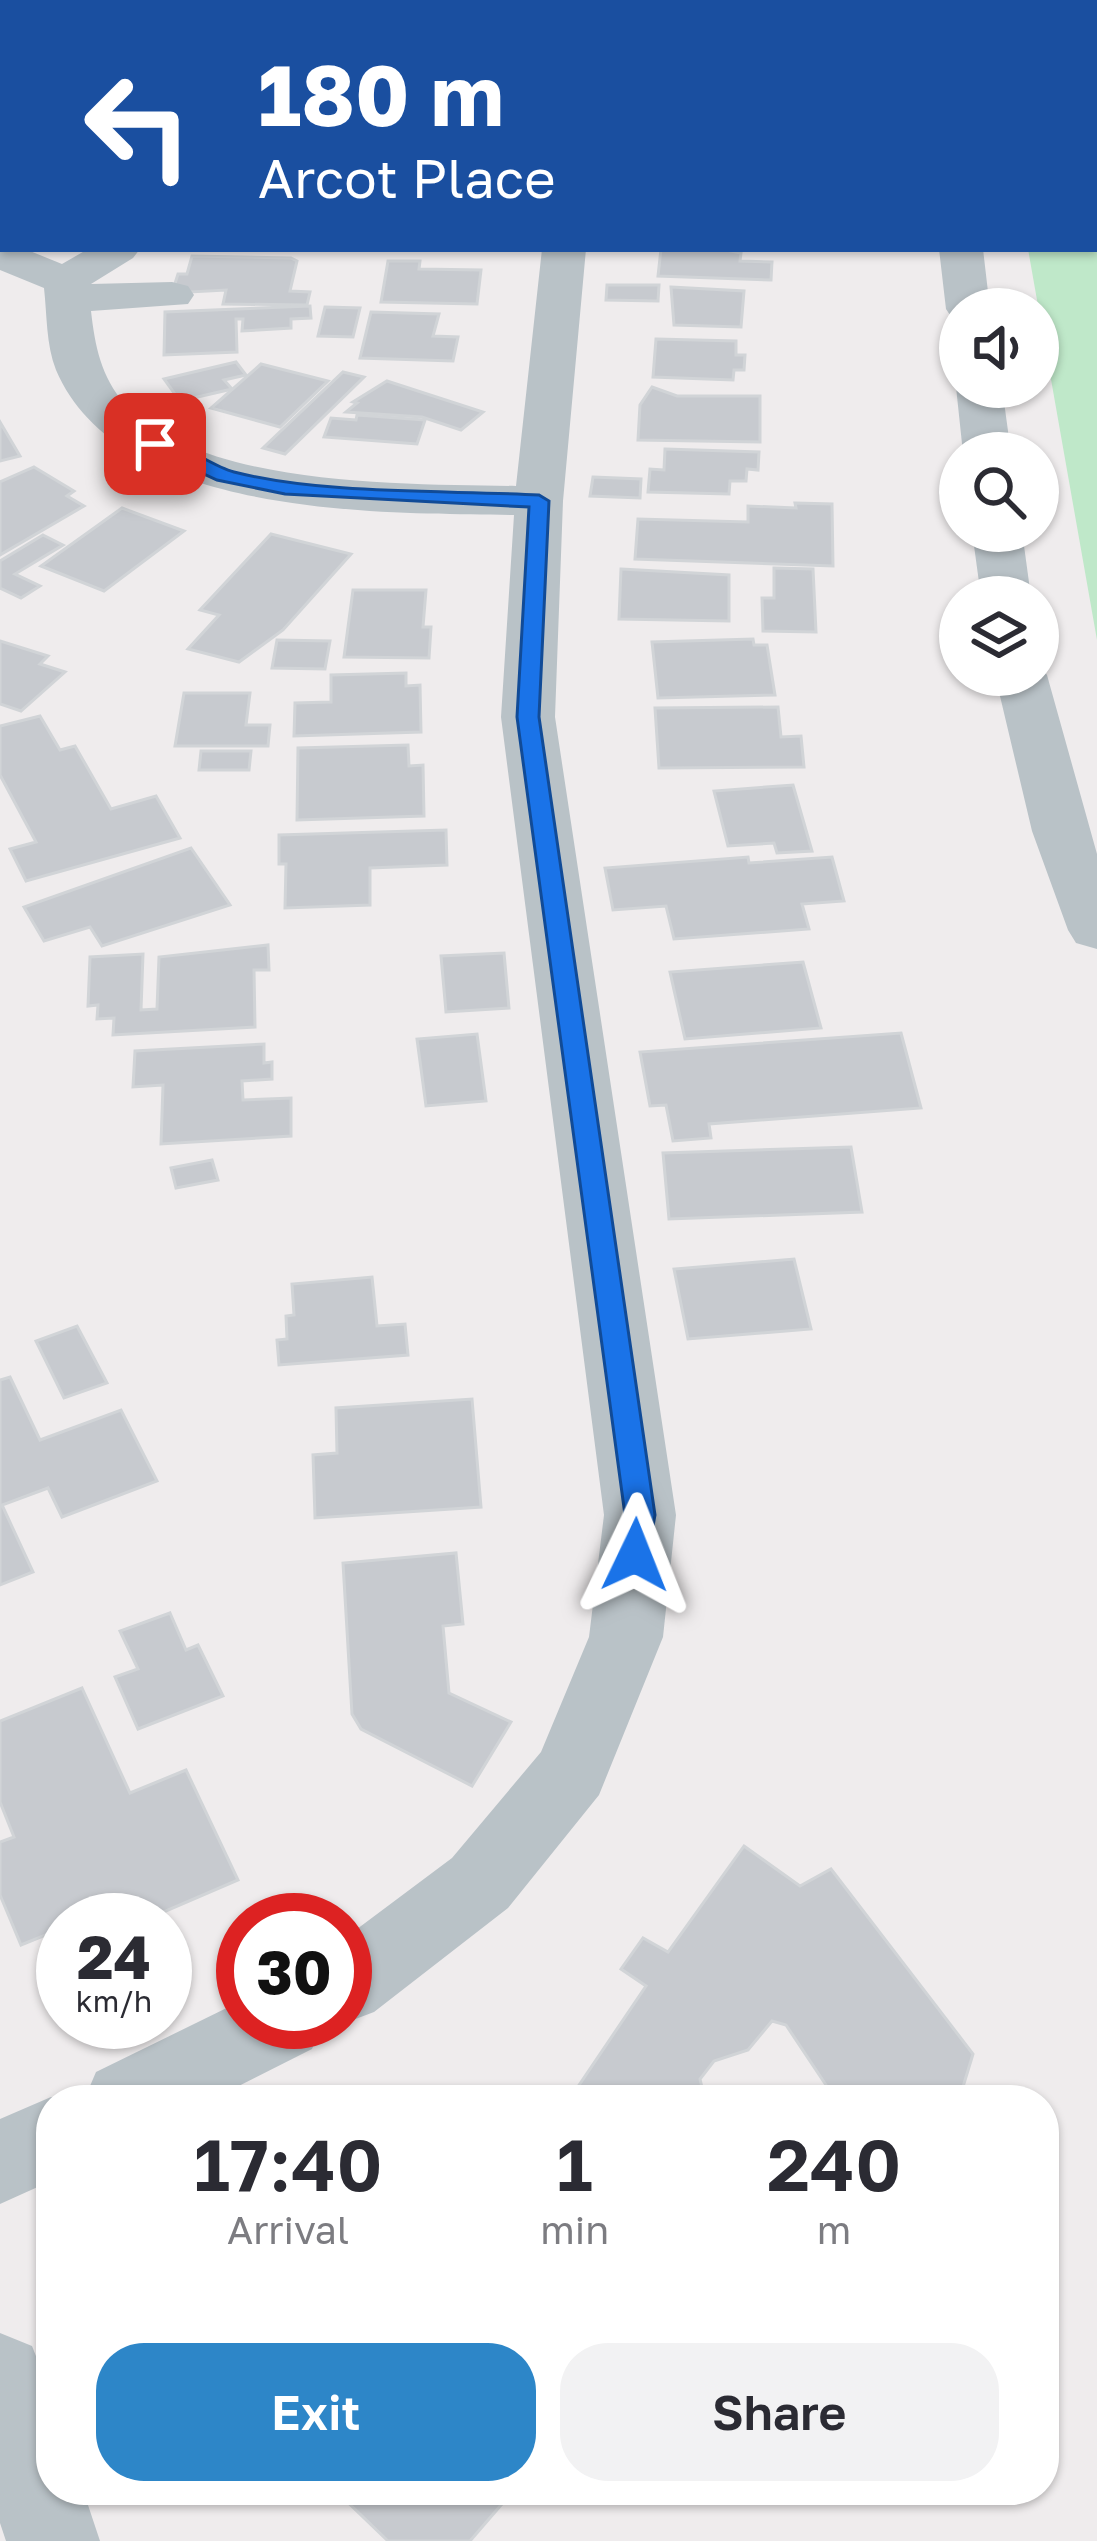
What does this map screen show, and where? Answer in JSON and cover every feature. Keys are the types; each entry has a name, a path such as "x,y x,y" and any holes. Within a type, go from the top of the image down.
{"street":[{"path":"66,290 114,252"},
{"path":"372,1965 479,1883 572,1772 626,1637 640,1515 528,717 539,501 564,252"},
{"path":"961,252 966,288"},
{"path":"0,254 66,290 172,296"},
{"path":"66,290 80,371 102,406 131,431 180,458 224,476 285,488 539,501"},
{"path":"1026,696 1060,831 1097,930"},
{"path":"156,2085 229,2049"},
{"path":"0,2163 36,2145"},
{"path":"0,2378 36,2489"},
{"path":"41,2505 53,2541"}],"green space":[{"path":"1029,252 1097,252 1097,640 1056,408 1059,288 1035,288"}],"building":[{"path":"661,252 736,252 741,253 740,261 772,262 771,280 658,276"},
{"path":"192,256 291,258 297,261 290,291 310,292 307,305 223,304 226,290 172,293 178,274 187,274"},
{"path":"388,261 420,261 419,269 481,270 477,304 381,302"},
{"path":"607,285 659,285 658,301 606,300"},
{"path":"671,287 744,291 741,327 674,325"},
{"path":"310,306 311,318 291,319 291,328 242,331 243,319 236,319 237,352 164,355 165,312"},
{"path":"325,307 360,308 353,337 318,336"},
{"path":"371,312 439,314 433,336 458,337 453,361 360,358"},
{"path":"656,339 736,341 736,355 745,355 744,370 734,370 733,380 653,377"},
{"path":"236,362 246,375 224,380 232,389 180,401 164,379"},
{"path":"261,364 328,381 280,427 211,408"},
{"path":"343,372 364,377 285,454 263,448"},
{"path":"387,381 483,412 461,430 422,417 346,412 357,403 353,402"},
{"path":"652,387 677,396 760,396 760,442 638,440 640,405"},
{"path":"357,415 425,420 417,444 324,437 331,418 356,420"},
{"path":"0,422 20,456 0,461"},
{"path":"665,449 759,452 758,470 747,469 746,481 730,481 729,494 648,492 650,469 664,470"},
{"path":"34,467 74,491 67,496 84,506 0,555 0,482"},
{"path":"593,477 641,479 640,498 590,496"},
{"path":"795,503 832,504 833,566 635,559 638,519 748,522 748,506 796,508"},
{"path":"122,508 184,531 104,591 41,566"},
{"path":"271,534 351,554 283,630 239,662 188,649 219,615 200,610"},
{"path":"43,535 63,545 15,574 40,586 21,598 0,588 0,561"},
{"path":"774,568 813,569 816,632 763,631 762,598 774,598"},
{"path":"621,569 729,575 729,621 619,619"},
{"path":"353,590 426,590 423,627 431,627 429,658 344,657"},
{"path":"753,639 754,645 767,645 775,695 658,698 652,642"},
{"path":"277,640 330,641 325,669 272,668"},
{"path":"0,641 48,656 40,664 65,672 21,711 0,704"},
{"path":"406,673 406,686 420,685 421,732 294,736 295,703 331,702 331,675"},
{"path":"184,693 250,693 246,725 270,725 268,746 175,746"},
{"path":"778,707 781,737 801,736 804,767 659,768 655,708"},
{"path":"40,716 60,750 75,746 111,809 156,796 180,838 26,881 10,849 36,842 0,775 0,726"},
{"path":"408,745 409,766 423,765 424,816 297,820 298,748"},
{"path":"201,751 251,751 249,770 199,770"},
{"path":"793,785 812,851 777,853 774,843 728,846 714,791"},
{"path":"446,830 447,865 370,868 370,905 285,908 286,864 279,864 279,835"},
{"path":"191,848 230,905 102,946 90,927 44,941 24,907"},
{"path":"748,857 749,863 832,857 844,901 802,904 809,929 674,939 666,906 613,910 605,868"},
{"path":"268,945 269,970 254,970 255,1027 113,1035 114,1018 97,1019 98,1005 88,1006 90,957 143,954 141,1010 157,1009 159,957"},
{"path":"504,953 509,1008 446,1012 441,956"},
{"path":"803,962 821,1028 685,1039 670,972"},
{"path":"901,1033 921,1108 709,1124 711,1138 673,1141 666,1105 650,1106 640,1052"},
{"path":"477,1034 486,1101 426,1106 417,1039"},
{"path":"264,1044 264,1063 272,1062 272,1079 242,1081 243,1100 291,1098 291,1136 161,1144 163,1085 133,1087 135,1051"},
{"path":"851,1147 862,1212 669,1219 663,1153"},
{"path":"212,1160 218,1180 176,1188 171,1168"},
{"path":"794,1259 811,1329 688,1339 674,1269"},
{"path":"372,1277 377,1326 405,1324 408,1355 279,1365 277,1340 287,1339 286,1316 294,1315 292,1284"},
{"path":"77,1326 107,1383 64,1398 36,1341"},
{"path":"10,1377 40,1440 121,1410 157,1481 62,1517 48,1488 2,1505 33,1572 0,1585 0,1380"},
{"path":"472,1399 481,1507 315,1518 313,1455 337,1453 336,1408"},
{"path":"456,1553 463,1624 443,1626 449,1693 511,1722 472,1786 361,1729 352,1714 343,1563"},
{"path":"170,1613 186,1650 198,1645 223,1696 138,1729 115,1677 138,1669 120,1631"},
{"path":"82,1688 130,1793 186,1770 238,1880 192,1900 192,1893 36,1893 36,1939 21,1945 0,1895 0,1842 14,1837 0,1802 0,1721"},
{"path":"744,1846 800,1886 831,1869 973,2054 964,2085 826,2085 786,2025 772,2021 748,2050 714,2061 700,2079 701,2085 579,2085 646,1986 621,1969 643,1938 668,1952"},
{"path":"351,2505 501,2505 470,2541 388,2541"}],"route":[{"path":"155,444 224,476 285,488 539,501 528,717 640,1515 635,1555"}]}
